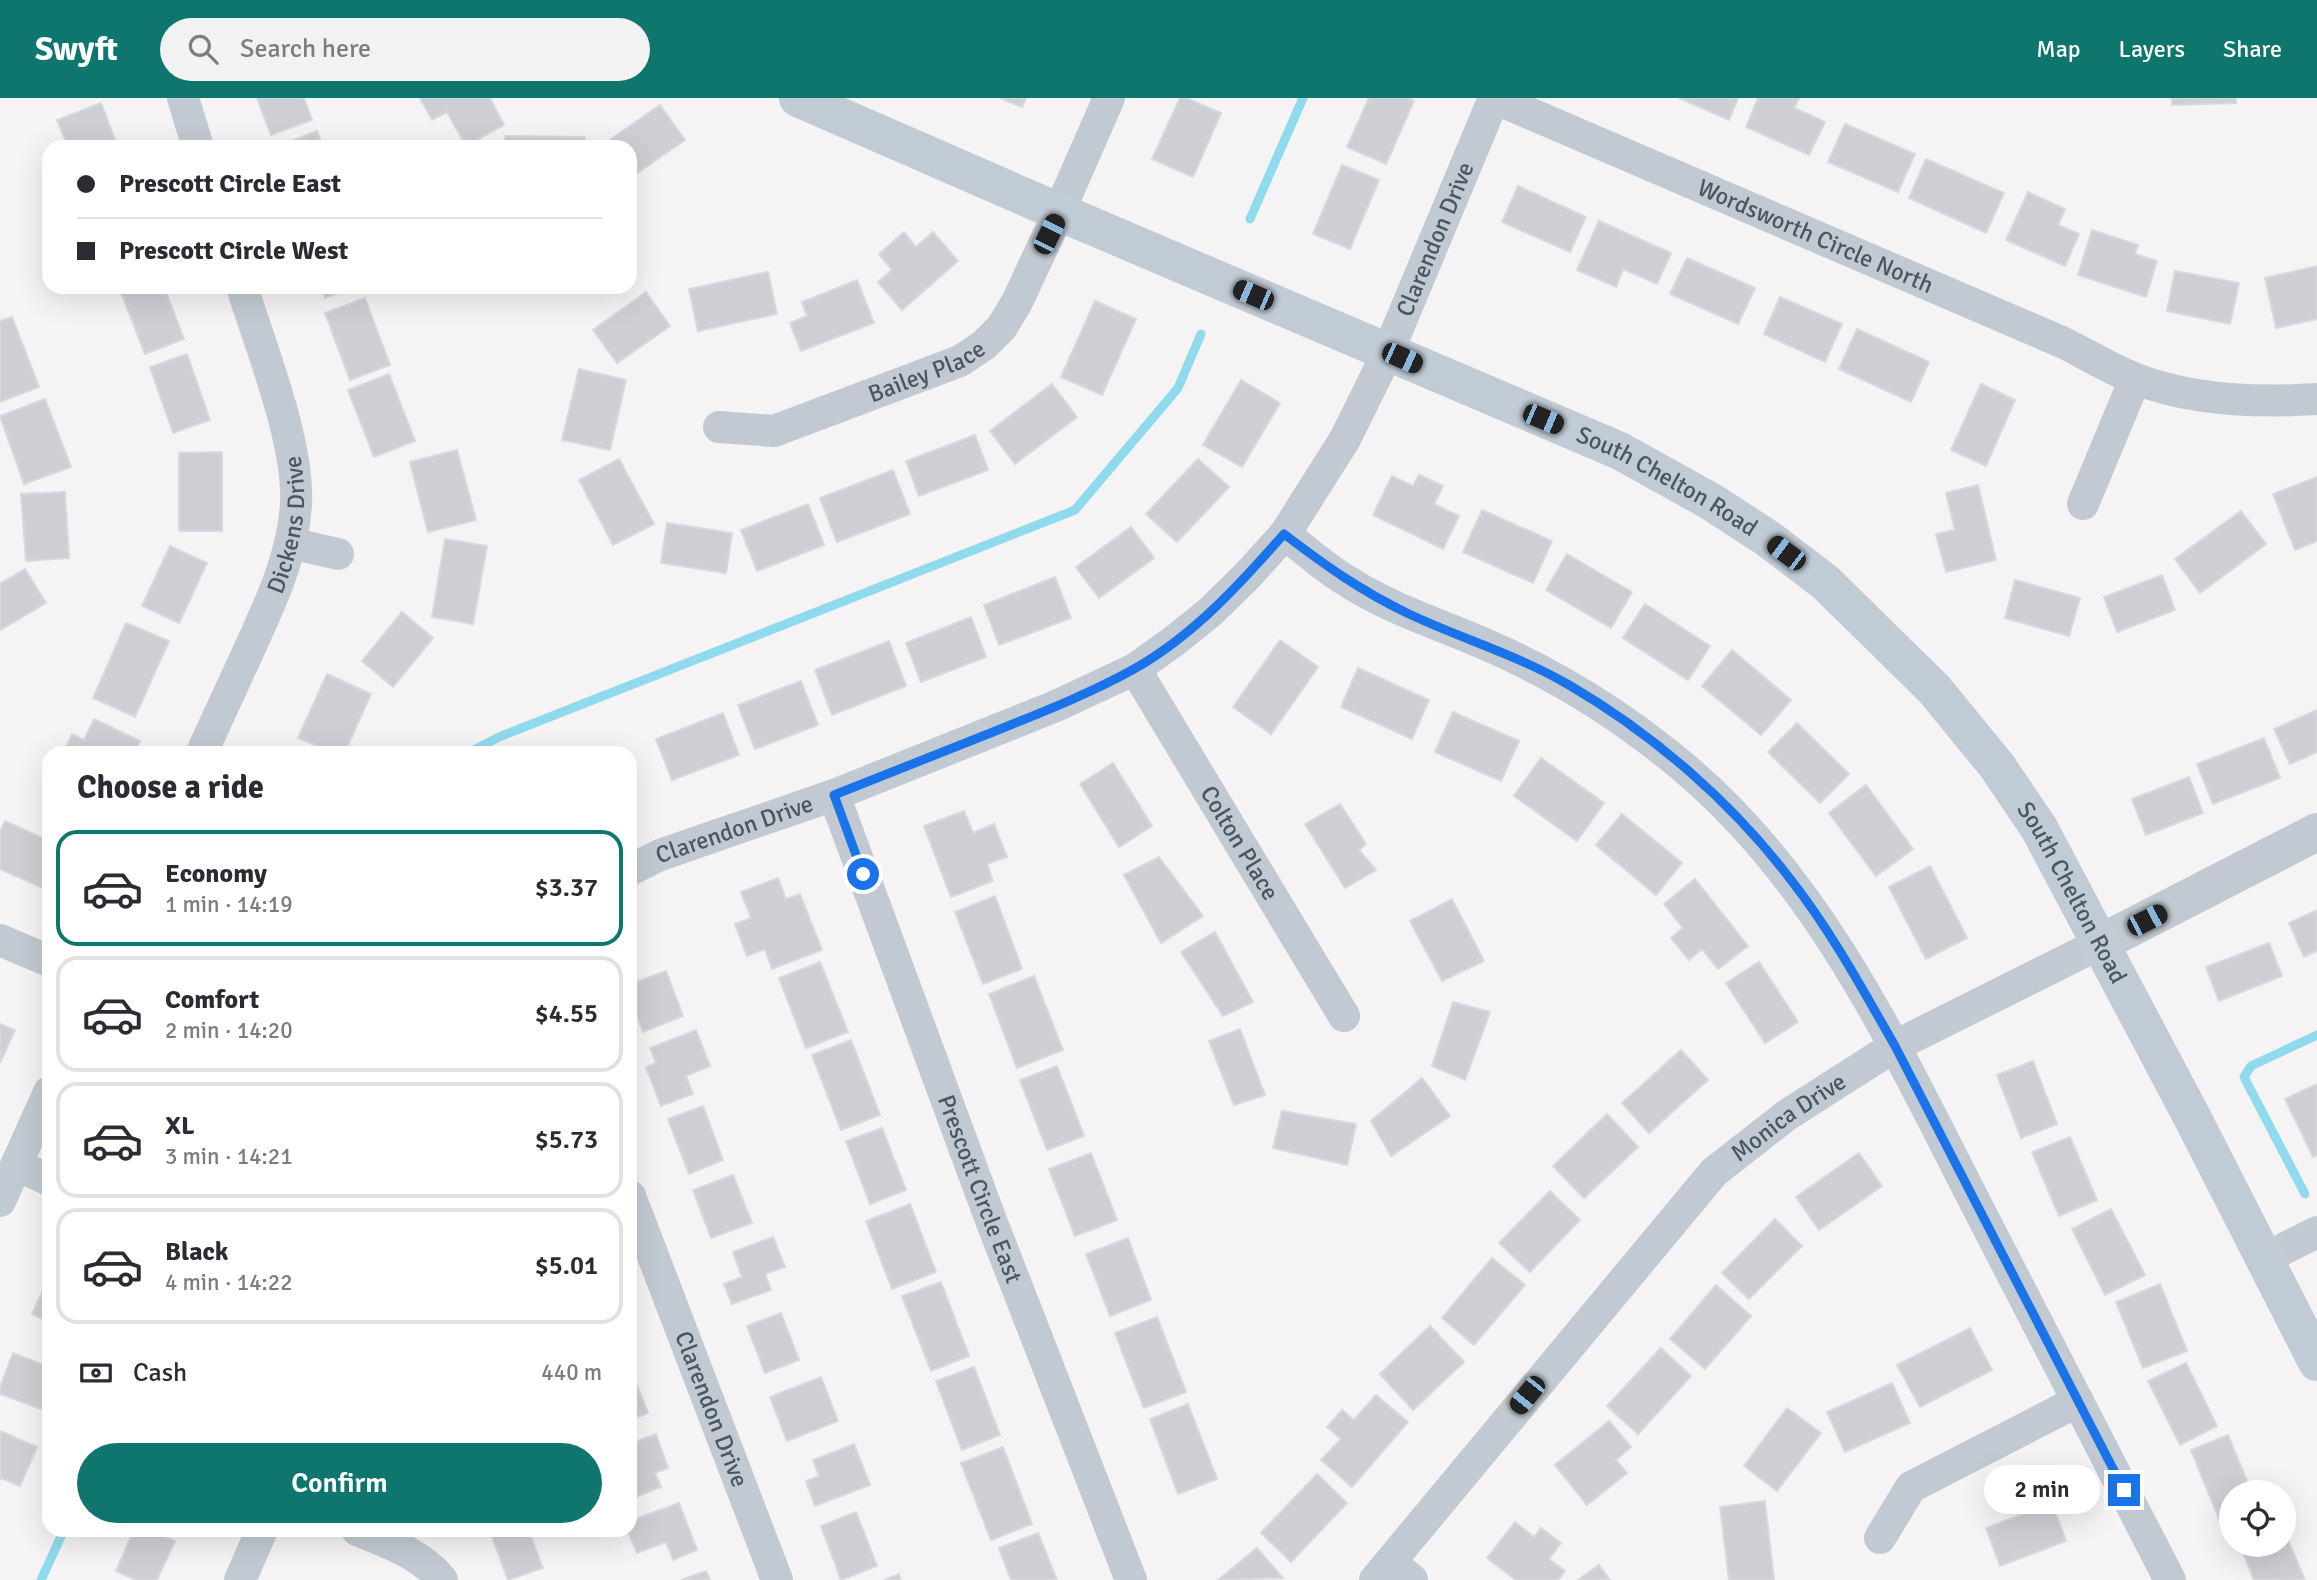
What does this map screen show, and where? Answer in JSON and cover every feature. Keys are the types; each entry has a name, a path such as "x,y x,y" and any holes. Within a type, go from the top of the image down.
{"main road":[{"name":"South Chelton Road","path":"799,98 1620,452 1710,501 1767,538 1825,582 1934,689 1997,766 2039,828 2317,1362"}],"street":[{"path":"183,98 196,140"},
{"name":"Bailey Place","path":"719,427 774,431 960,361 984,345 1002,327 1017,302 1109,98"},
{"name":"Clarendon Drive","path":"637,866 660,855 834,795 1056,706 1135,668 1174,642 1209,613 1284,534 1345,439 1388,352 1494,98"},
{"name":"Wordsworth Circle North","path":"1494,98 2064,343 2135,379 2179,393 2220,398 2268,402 2317,399"},
{"name":"Dickens Drive","path":"205,746 277,588 290,543 296,503 283,420 244,294"},
{"path":"2084,504 2135,379"},
{"path":"1284,534 1346,581 1410,615 1495,649 1569,685 1631,727 1683,766 1740,820 1791,880 1833,941 1895,1046 2170,1580"},
{"path":"290,543 338,554"},
{"name":"Colton Place","path":"1135,668 1344,1016"},
{"name":"Prescott Circle East","path":"834,795 989,1215 1131,1580"},
{"name":"Monica Drive","path":"1392,1574 1673,1219 1714,1172 1787,1115 1895,1046 2317,832"},
{"path":"0,940 42,958"},
{"path":"0,1201 42,1108"},
{"path":"17,1165 42,1177"},
{"name":"Clarendon Drive","path":"637,1214 777,1580"},
{"path":"2264,1259 2317,1232"},
{"path":"1880,1538 1910,1487 2078,1401"},
{"path":"240,1580 259,1537"},
{"path":"374,1537 402,1548 430,1565 442,1580"}],"building":[{"path":"257,98 304,98 312,120 271,135"},
{"path":"420,98 490,98 504,125 477,140 463,140 447,112 432,120"},
{"path":"1000,98 1026,98 1022,107"},
{"path":"1180,98 1221,113 1193,177 1152,159"},
{"path":"1369,98 1408,98 1414,101 1386,164 1347,147"},
{"path":"1679,98 1738,98 1729,120"},
{"path":"1758,98 1799,98 1794,108 1825,122 1809,155 1746,127"},
{"path":"2172,98 2236,98 2236,103 2172,105"},
{"path":"101,103 115,140 65,140 57,120"},
{"path":"660,105 685,140 637,173 637,140 610,140"},
{"path":"1845,124 1915,154 1898,192 1828,162"},
{"path":"317,131 320,140 294,140"},
{"path":"505,136 585,137 585,140 505,140"},
{"path":"1926,159 2004,193 1986,233 1909,198"},
{"path":"1342,165 1379,180 1350,249 1313,234"},
{"path":"1518,186 1586,217 1570,252 1502,222"},
{"path":"2028,192 2065,209 2058,225 2079,234 2065,266 2006,240"},
{"path":"1599,221 1671,253 1657,284 1623,269 1616,287 1577,270"},
{"path":"2092,230 2138,245 2135,254 2157,261 2146,297 2078,275"},
{"path":"904,232 916,247 933,232 958,261 902,310 878,282 892,270 879,254"},
{"path":"1687,258 1755,288 1738,324 1670,294"},
{"path":"2317,266 2317,319 2276,328 2265,278"},
{"path":"2175,271 2239,283 2230,324 2167,311"},
{"path":"768,272 777,314 698,331 689,289"},
{"path":"857,280 874,323 801,351 790,323 807,316 802,302"},
{"path":"646,292 670,326 617,363 593,330"},
{"path":"122,294 167,294 184,339 145,354"},
{"path":"1780,297 1842,324 1825,362 1764,334"},
{"path":"365,298 390,365 350,380 325,313"},
{"path":"1095,301 1136,319 1102,395 1061,377"},
{"path":"12,317 39,387 0,402 0,321"},
{"path":"1857,329 1929,362 1911,402 1839,369"},
{"path":"187,354 210,420 173,433 150,367"},
{"path":"579,369 626,380 610,450 562,440"},
{"path":"389,374 415,441 374,457 348,390"},
{"path":"1241,380 1280,403 1242,467 1203,445"},
{"path":"1052,384 1077,417 1015,464 990,431"},
{"path":"1981,384 2015,400 1986,466 1951,450"},
{"path":"45,399 71,467 24,484 0,416"},
{"path":"975,435 988,470 919,496 906,461"},
{"path":"457,450 476,520 428,532 410,462"},
{"path":"222,452 222,531 179,531 179,453"},
{"path":"619,459 654,524 613,545 579,480"},
{"path":"1198,459 1229,487 1177,542 1146,514"},
{"path":"893,470 910,514 837,542 820,498"},
{"path":"1419,475 1443,486 1434,504 1459,516 1443,549 1373,515 1392,476 1413,486"},
{"path":"2317,477 2317,541 2295,550 2273,494"},
{"path":"1978,485 1996,560 1946,572 1936,534 1955,530 1946,493"},
{"path":"65,492 69,558 26,561 21,494"},
{"path":"808,504 824,545 757,571 741,530"},
{"path":"1482,510 1552,541 1533,583 1463,552"},
{"path":"2241,511 2266,544 2200,593 2175,559"},
{"path":"667,523 732,533 726,573 661,563"},
{"path":"1131,527 1154,558 1099,598 1076,567"},
{"path":"445,539 487,546 473,624 432,617"},
{"path":"170,546 207,563 179,623 142,606"},
{"path":"1567,554 1632,592 1611,628 1546,590"},
{"path":"25,569 46,603 0,630 0,584"},
{"path":"2162,575 2175,610 2117,632 2104,597"},
{"path":"1055,577 1071,618 999,645 984,605"},
{"path":"2015,580 2080,598 2069,636 2005,618"},
{"path":"1645,604 1710,646 1688,680 1623,638"},
{"path":"402,612 433,638 393,687 362,661"},
{"path":"971,617 986,657 921,682 906,643"},
{"path":"126,623 169,641 135,717 93,698"},
{"path":"1280,640 1318,667 1271,734 1233,707"},
{"path":"889,641 906,686 832,715 815,670"},
{"path":"1732,650 1791,700 1761,735 1702,686"},
{"path":"1358,668 1429,700 1412,739 1341,707"},
{"path":"327,674 371,694 348,746 317,746 298,738"},
{"path":"801,681 818,725 755,749 738,705"},
{"path":"2317,710 2317,752 2290,764 2274,729"},
{"path":"1453,712 1519,741 1501,781 1435,752"},
{"path":"723,713 739,755 672,780 656,739"},
{"path":"94,719 140,741 138,746 67,746 72,734 84,740"},
{"path":"1797,723 1849,774 1820,803 1768,752"},
{"path":"2264,738 2280,778 2213,804 2197,764"},
{"path":"1541,758 1604,803 1577,841 1514,796"},
{"path":"1113,763 1152,826 1119,847 1080,784"},
{"path":"2189,777 2203,813 2146,835 2132,799"},
{"path":"1866,785 1913,849 1876,876 1829,813"},
{"path":"1340,804 1366,844 1359,850 1376,870 1345,888 1305,824"},
{"path":"964,811 973,833 994,824 1007,857 987,864 993,881 951,897 924,826"},
{"path":"1622,814 1682,863 1656,895 1596,845"},
{"path":"5,821 42,838 42,888 0,869 0,832"},
{"path":"1159,857 1203,916 1161,943 1124,875"},
{"path":"1930,866 1967,938 1926,959 1889,887"},
{"path":"778,878 786,899 800,894 822,950 772,969 765,949 747,956 735,924 751,918 741,892"},
{"path":"1695,879 1748,946 1718,969 1702,949 1689,960 1671,938 1683,928 1664,904"},
{"path":"995,896 1022,969 983,984 955,912"},
{"path":"1452,899 1484,961 1442,981 1410,921"},
{"path":"2317,910 2317,951 2304,957 2289,923"},
{"path":"1215,932 1253,1002 1223,1016 1181,952"},
{"path":"2269,943 2282,976 2219,1001 2206,967"},
{"path":"820,962 848,1032 806,1048 779,978"},
{"path":"1759,962 1798,1022 1765,1043 1726,983"},
{"path":"666,971 683,1016 643,1032 637,1016 637,981"},
{"path":"1034,976 1063,1050 1017,1068 989,994"},
{"path":"1453,1002 1490,1012 1465,1080 1432,1066"},
{"path":"0,1024 15,1030 0,1063"},
{"path":"1240,1029 1265,1095 1234,1105 1209,1041"},
{"path":"696,1030 710,1066 686,1076 693,1094 661,1106 646,1067 656,1063 650,1048"},
{"path":"851,1040 880,1115 841,1130 812,1055"},
{"path":"1681,1050 1708,1080 1649,1133 1622,1103"},
{"path":"2033,1061 2057,1124 2021,1138 1997,1075"},
{"path":"1057,1066 1084,1136 1047,1150 1020,1080"},
{"path":"1422,1078 1450,1116 1391,1156 1371,1121"},
{"path":"2317,1084 2317,1155 2313,1157 2285,1099"},
{"path":"703,1106 723,1160 689,1174 668,1119"},
{"path":"1282,1111 1356,1124 1347,1165 1273,1148"},
{"path":"1607,1114 1638,1147 1584,1198 1553,1166"},
{"path":"882,1128 906,1190 870,1204 846,1141"},
{"path":"2070,1137 2097,1200 2059,1216 2032,1152"},
{"path":"1091,1153 1117,1220 1075,1236 1049,1169"},
{"path":"1859,1153 1882,1186 1819,1230 1796,1197"},
{"path":"733,1175 752,1223 711,1238 693,1190"},
{"path":"1550,1191 1580,1220 1530,1272 1499,1243"},
{"path":"910,1204 936,1272 892,1289 866,1221"},
{"path":"2111,1209 2145,1275 2105,1295 2072,1229"},
{"path":"1775,1219 1802,1246 1749,1299 1722,1273"},
{"path":"773,1237 785,1267 765,1274 771,1290 732,1304 724,1284 742,1277 733,1252"},
{"path":"1128,1238 1151,1300 1110,1316 1086,1254"},
{"path":"1492,1258 1525,1285 1474,1345 1442,1318"},
{"path":"941,1282 969,1356 931,1371 902,1296"},
{"path":"2160,1284 2187,1351 2143,1368 2116,1302"},
{"path":"1716,1285 1751,1316 1705,1369 1670,1339"},
{"path":"42,1292 42,1319 32,1314"},
{"path":"781,1313 799,1360 765,1373 747,1326"},
{"path":"1157,1317 1186,1392 1144,1408 1115,1333"},
{"path":"1430,1326 1464,1362 1413,1410 1380,1374"},
{"path":"1970,1328 1992,1370 1920,1407 1897,1365"},
{"path":"1661,1348 1691,1376 1638,1434 1607,1406"},
{"path":"13,1353 42,1364 42,1409 0,1394 0,1387"},
{"path":"2186,1363 2217,1426 2180,1445 2148,1381"},
{"path":"974,1367 1000,1435 962,1450 936,1381"},
{"path":"821,1377 838,1421 787,1441 770,1397"},
{"path":"1892,1383 1910,1423 1845,1452 1827,1412"},
{"path":"637,1385 648,1413 637,1417"},
{"path":"1376,1395 1408,1422 1352,1487 1321,1460 1341,1439 1327,1427 1342,1410 1354,1420"},
{"path":"1188,1404 1217,1479 1178,1494 1150,1419"},
{"path":"1787,1408 1821,1433 1777,1491 1744,1466"},
{"path":"1609,1421 1631,1447 1616,1460 1627,1473 1587,1505 1555,1465"},
{"path":"0,1431 37,1447 20,1486 1,1478 0,1480"},
{"path":"656,1434 668,1468 655,1473 661,1487 637,1496 637,1441"},
{"path":"2228,1435 2247,1480 2219,1480 2219,1519 2191,1450"},
{"path":"854,1444 870,1485 815,1506 806,1481 819,1476 813,1460"},
{"path":"1003,1447 1032,1524 991,1540 961,1463"},
{"path":"1317,1474 1347,1503 1291,1562 1261,1533"},
{"path":"1765,1501 1774,1580 1729,1580 1720,1507"},
{"path":"679,1503 697,1550 673,1560 666,1542 637,1553 630,1537 637,1537 637,1518"},
{"path":"2052,1503 2066,1541 2000,1566 1986,1528"},
{"path":"856,1512 877,1566 841,1580 821,1526"},
{"path":"1515,1522 1534,1537 1541,1528 1561,1543 1549,1559 1565,1571 1558,1580 1516,1580 1487,1558"},
{"path":"1038,1533 1057,1580 1011,1580 999,1548"},
{"path":"131,1537 166,1537 175,1541 157,1580 136,1580 116,1571"},
{"path":"492,1537 531,1537 543,1568 508,1580"},
{"path":"1257,1548 1283,1578 1218,1580"},
{"path":"2245,1557 2295,1557 2305,1580 2254,1580"},
{"path":"1599,1565 1610,1580 1578,1580"},
{"path":"706,1571 710,1580 681,1580"},
{"path":"899,1574 901,1580 884,1580"}],"waterway":[{"path":"1250,219 1303,98"},
{"path":"482,746 1075,510 1178,388 1201,334"},
{"path":"2305,1194 2244,1077 2251,1066 2317,1035"},
{"path":"41,1580 61,1537"}],"route":[{"path":"863,874 834,795 1056,706 1135,668 1174,642 1209,613 1284,534 1346,581 1379,599 1410,615 1495,649 1569,685 1683,766 1740,820 1791,880 1870,1000 2124,1490"}]}
